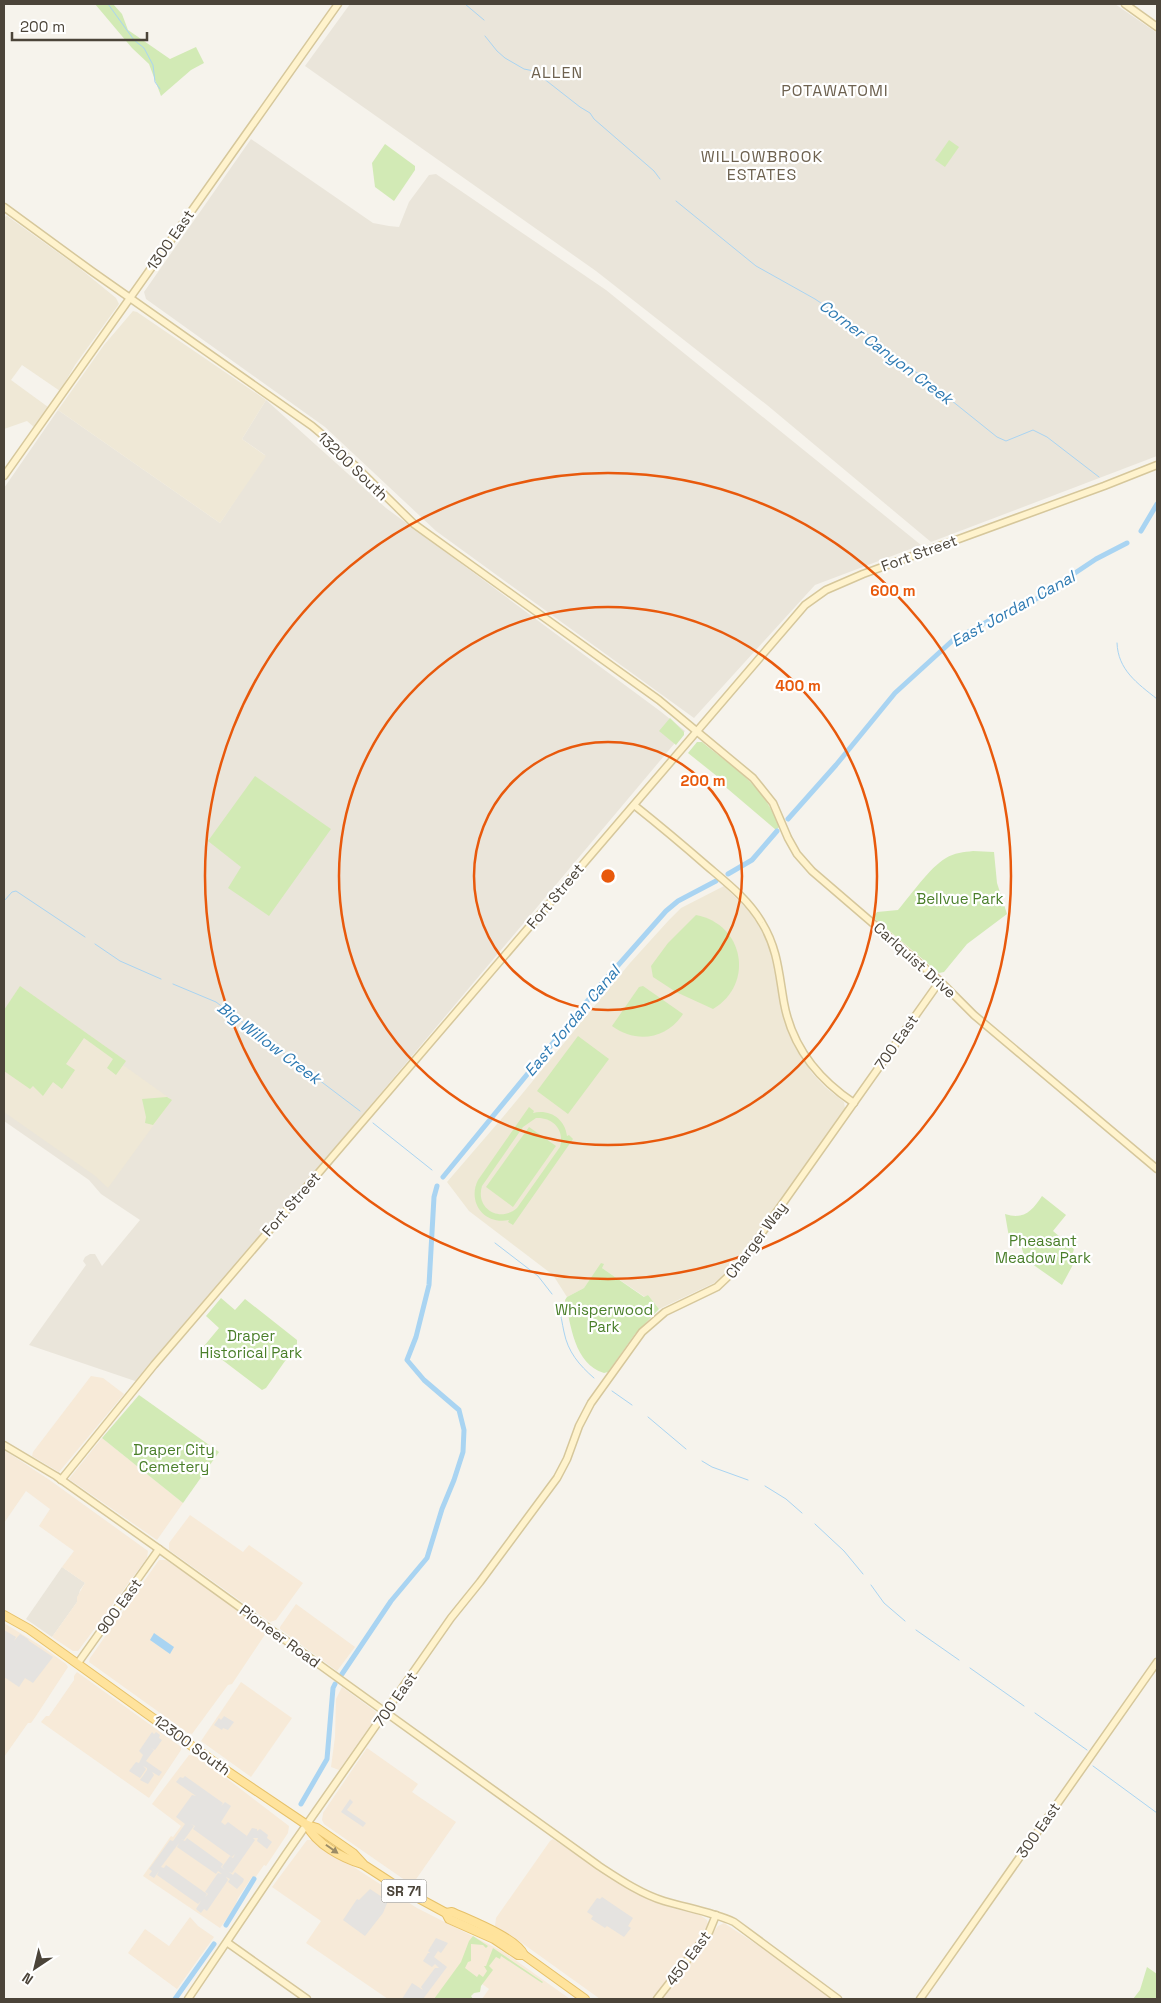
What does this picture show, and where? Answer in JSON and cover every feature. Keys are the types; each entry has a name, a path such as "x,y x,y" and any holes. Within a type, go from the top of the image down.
{"main road":[{"name":"12300 South","path":"4,1615 25,1626 221,1767 307,1825 312,1835 348,1860 364,1865 398,1887 446,1913 452,1912 502,1936 522,1949 524,1955 586,1999"}],"street":[{"name":"1300 East","path":"4,476 338,4"},
{"path":"1125,4 1157,27"},
{"name":"13200 South","path":"4,206 129,298 312,426 414,524 659,700 698,731"},
{"name":"Fort Street","path":"61,1480 154,1365 805,605 820,593 863,574 1157,465"},
{"name":"Carlquist Drive","path":"698,731 761,786 773,804 792,846 804,862 940,981 974,1015 1157,1169"},
{"path":"634,804 734,889 753,910 767,932 776,954 788,1017 799,1046 823,1078 854,1103"},
{"name":"700 East","path":"854,1103 940,981"},
{"name":"Charger Way","path":"595,1396 635,1341 651,1323 665,1312 712,1290 726,1280 737,1268 854,1103"},
{"name":"700 East","path":"188,1999 451,1618 557,1478 567,1459 582,1418 595,1396"},
{"name":"Pioneer Road","path":"4,1445 61,1480 159,1549 599,1866 644,1892 662,1900 734,1922 838,1999"},
{"name":"900 East","path":"78,1663 159,1549"},
{"name":"300 East","path":"920,1999 1157,1662"},
{"name":"450 East","path":"657,1999 709,1932 716,1915"},
{"path":"228,1943 307,1999"}],"shaded area":[{"path":"350,4 1115,4 1157,33 1157,456 931,542 767,405 596,271 305,66"},
{"path":"251,139 373,223 399,227 409,202 429,175 436,174 606,290 921,545 815,585 694,718 436,531 325,427 146,299 144,292"},
{"path":"7,216 78,267 116,298 119,304 75,365 60,391 22,365 11,380 48,407 34,427 27,421 4,429 4,217"},
{"path":"133,311 266,400 242,439 266,456 220,523 58,410 104,345"},
{"path":"266,400 386,508 685,731 138,1382 29,1345 86,1265 83,1261 85,1257 95,1254 102,1266 140,1220 101,1194 89,1180 4,1121 4,488 58,410 220,523 265,455 242,439"},
{"path":"724,886 750,912 765,937 775,963 784,1019 794,1045 812,1073 825,1087 844,1102 845,1109 739,1258 728,1272 714,1283 659,1309 648,1295 645,1297 602,1268 602,1263 584,1288 567,1297 553,1275 469,1211 447,1182 630,963 669,920 681,908"},
{"path":"20,986 126,1061 123,1065 172,1100 108,1188 94,1175 4,1112 4,1010"},
{"path":"91,1376 103,1378 124,1394 59,1472 32,1456 33,1452"},
{"path":"102,1438 183,1503 157,1540 69,1479"},
{"path":"4,1450 51,1481 148,1551 147,1558 78,1651 73,1651 52,1637 77,1602 77,1597 85,1583 62,1567 74,1551 39,1526 50,1509 26,1491 4,1523"},
{"path":"190,1515 243,1552 249,1545 303,1583 276,1620 270,1622 169,1550 169,1543"},
{"path":"159,1560 166,1560 194,1579 263,1628 266,1633 232,1684 228,1685 192,1734 89,1662"},
{"path":"62,1567 85,1583 80,1590 77,1602 52,1637 26,1619"},
{"path":"296,1604 355,1647 337,1671 280,1629"},
{"path":"4,1623 41,1646 68,1667 36,1716 31,1723 28,1723 4,1757"},
{"path":"4,1630 16,1637 14,1641 20,1634 53,1657 33,1683 25,1678 19,1687 4,1677"},
{"path":"77,1672 181,1747 181,1750 149,1798 41,1722 46,1716 49,1716 74,1680"},
{"path":"241,1682 292,1718 251,1777 201,1741"},
{"path":"342,1687 376,1712 377,1716 339,1770 331,1767 335,1737 336,1699"},
{"path":"224,1716 234,1722 228,1730 223,1728 222,1730 214,1725 219,1718 221,1720"},
{"path":"152,1732 160,1735 159,1738 162,1740 155,1750 151,1748 154,1750 146,1761 162,1772 159,1776 152,1772 154,1775 148,1784 140,1780 147,1768 143,1766 146,1769 140,1778 129,1771 136,1762 139,1763 143,1755 139,1751"},
{"path":"367,1748 418,1784 412,1792 456,1822 412,1885 324,1824 322,1820 323,1813"},
{"path":"189,1755 195,1756 221,1774 289,1826 288,1833 266,1866 264,1865 255,1878 252,1877 238,1898 234,1909 220,1928 143,1876 171,1836 173,1837 181,1826 152,1804"},
{"path":"185,1776 223,1803 221,1806 225,1802 231,1806 221,1822 225,1825 228,1822 247,1836 252,1828 257,1829 257,1831 260,1829 268,1835 267,1838 272,1842 267,1849 257,1841 258,1838 253,1838 255,1840 232,1873 229,1872 233,1875 235,1872 244,1879 243,1882 237,1889 228,1882 230,1879 226,1877 228,1880 207,1911 204,1909 201,1913 196,1909 201,1901 198,1904 157,1875 159,1871 154,1878 149,1875 152,1871 149,1869 170,1840 173,1841 185,1824 176,1817 192,1795 196,1796 176,1782 180,1777 183,1778","holes":["191,1824 195,1826 193,1829 232,1857 235,1854 233,1858 230,1856 222,1867 225,1870 221,1867 223,1864 187,1838 185,1841 181,1839 184,1840 194,1826","179,1843 177,1847 216,1874 218,1871 222,1874 218,1873 205,1892 208,1894 205,1897 207,1894 166,1865 164,1868 161,1867"]},
{"path":"350,1799 353,1802 347,1810 366,1823 363,1827 341,1812"},
{"path":"553,1839 625,1887 672,1908 700,1915 707,1920 708,1925 705,1932 653,1999 600,1999 495,1926 496,1918"},
{"path":"307,1840 312,1840 417,1908 504,1952 570,1999 482,1999 489,1989 459,1967 436,1999 388,1999 306,1943 321,1921 272,1887"},
{"path":"370,1889 388,1901 383,1913 365,1936 343,1920 357,1899 359,1900"},
{"path":"602,1897 633,1918 628,1926 631,1928 624,1937 607,1926 605,1928 591,1919 593,1916 587,1912 597,1898 600,1899"},
{"path":"190,1917 198,1926 214,1937 177,1989 128,1953 145,1929 169,1946"},
{"path":"724,1923 788,1965 832,1999 662,1999 718,1926"},
{"path":"436,1938 448,1943 441,1953 438,1951 434,1957 447,1967 423,1999 402,1999 412,1983 423,1990 421,1987 435,1968 439,1968 435,1964 432,1967 423,1961 428,1953 430,1953 428,1951"}],"green space":[{"path":"95,4 113,4 122,14 128,30 170,59 196,47 204,63 191,70 161,96 149,64 132,48"},
{"path":"949,140 959,147 945,167 935,160"},
{"path":"385,144 415,166 415,170 394,201 375,187 372,163"},
{"path":"670,718 684,732 684,735 676,745 659,731"},
{"path":"697,742 702,742 757,789 779,827 776,830 722,784 723,781 688,753"},
{"path":"255,776 331,829 269,916 228,888 241,867 208,841"},
{"name":"Bellvue Park","path":"973,851 994,852 997,883 1007,914 967,944 944,972 939,973 873,917 877,912 898,910 927,875 946,858"},
{"path":"696,915 712,921 725,930 734,942 738,956 739,971 735,985 726,998 713,1009 676,992 653,977 651,966 668,943"},
{"path":"20,986 126,1061 116,1075 107,1068 113,1059 84,1038 66,1064 75,1070 62,1089 53,1082 43,1096 33,1086 30,1089 4,1071 4,1010"},
{"path":"643,986 683,1014 669,1029 660,1034 641,1037 621,1032 612,1026 639,987"},
{"path":"578,1036 609,1059 568,1114 537,1091"},
{"path":"167,1097 172,1100 153,1125 145,1123 146,1117 142,1099"},
{"path":"529,1107 534,1111 533,1113 551,1114 556,1117 566,1130 567,1136 569,1135 573,1139 513,1225 508,1222 509,1220 500,1221 492,1219 480,1210 476,1204 475,1196 478,1180","holes":["536,1118 552,1122 559,1130 561,1135 560,1147 517,1208 503,1214 490,1211 482,1201 482,1186 523,1127"]},
{"path":"529,1127 556,1146 513,1207 486,1187"},
{"name":"Pheasant Meadow Park","path":"1042,1196 1066,1215 1053,1231 1074,1249 1072,1256 1075,1261 1062,1285 1025,1259 1020,1242 1010,1243 1005,1214 1017,1216 1027,1213"},
{"name":"Whisperwood Park","path":"601,1263 604,1264 602,1268 644,1297 648,1295 659,1309 635,1334 608,1372 604,1373 594,1368 580,1353 572,1332 565,1300 584,1288"},
{"name":"Draper Historical Park","path":"221,1298 235,1310 245,1299 297,1340 297,1344 266,1388 262,1390 204,1346 219,1328 206,1316"},
{"name":"Draper City Cemetery","path":"139,1395 219,1452 183,1503 102,1438"},
{"path":"473,1936 488,1946 486,1948 483,1945 471,1944 471,1961 468,1962 465,1968 477,1977 479,1974 483,1977 487,1971 484,1966 486,1966 493,1948 543,1982 501,1956 500,1959 496,1957 489,1966 493,1970 481,1986 480,1992 474,1993 471,1996 473,1999 434,1999 461,1962 469,1941"},
{"path":"1147,1967 1157,1974 1157,1999 1133,1999 1140,1990"}],"water":[{"path":"154,1633 174,1647 170,1654 150,1640"}],"waterway":[{"path":"108,4 134,40 144,48 153,65 155,82 160,89"},
{"name":"Corner Canyon Creek","path":"465,4 484,20"},
{"name":"Corner Canyon Creek","path":"485,36 505,58 524,69 534,71 590,113 594,119 654,171 660,179"},
{"name":"Corner Canyon Creek","path":"676,201 756,266 815,299 876,340 997,437 1006,441 1033,430 1047,437 1099,477"},
{"name":"East Jordan Canal","path":"1141,531 1157,504"},
{"name":"East Jordan Canal","path":"788,819 836,765 895,693 952,641 994,618 1030,603 1096,559 1127,543"},
{"name":"Corner Canyon Creek","path":"1117,643 1118,653 1125,668 1136,681 1157,699"},
{"name":"East Jordan Canal","path":"728,874 752,860 777,831"},
{"name":"East Jordan Canal","path":"443,1177 598,988 666,911 678,901 716,881"},
{"name":"Big Willow Creek","path":"4,901 12,892 16,891 85,937"},
{"name":"Big Willow Creek","path":"95,944 120,961 161,979"},
{"name":"Big Willow Creek","path":"173,984 216,1002 360,1111"},
{"name":"Big Willow Creek","path":"373,1123 432,1170"},
{"name":"East Jordan Canal","path":"342,1674 391,1601 427,1558 442,1509 463,1452 464,1430 459,1410 424,1380 407,1360 416,1337 429,1285 434,1197 437,1186"},
{"name":"Big Willow Creek","path":"495,1243 538,1276 552,1294"},
{"name":"Big Willow Creek","path":"558,1305 568,1346 579,1363 594,1378"},
{"name":"Big Willow Creek","path":"612,1391 632,1405"},
{"name":"Big Willow Creek","path":"648,1417 686,1449"},
{"name":"Big Willow Creek","path":"702,1461 712,1467 748,1480"},
{"name":"Big Willow Creek","path":"765,1486 786,1499 802,1513"},
{"name":"Big Willow Creek","path":"815,1524 844,1551 863,1574"},
{"name":"Big Willow Creek","path":"871,1585 884,1603 905,1621"},
{"name":"Big Willow Creek","path":"916,1630 959,1660"},
{"name":"Big Willow Creek","path":"970,1668 1024,1706"},
{"name":"East Jordan Canal","path":"301,1804 327,1759 333,1688 335,1684"},
{"name":"Big Willow Creek","path":"1035,1713 1087,1750"},
{"name":"Big Willow Creek","path":"1093,1766 1157,1813"},
{"name":"East Jordan Canal","path":"226,1925 254,1879"},
{"name":"East Jordan Canal","path":"175,1999 214,1944"}],"district":[{"name":"ALLEN","path":"557,72"},
{"name":"POTAWATOMI","path":"835,90"},
{"name":"WILLOWBROOK ESTATES","path":"762,165"}]}
